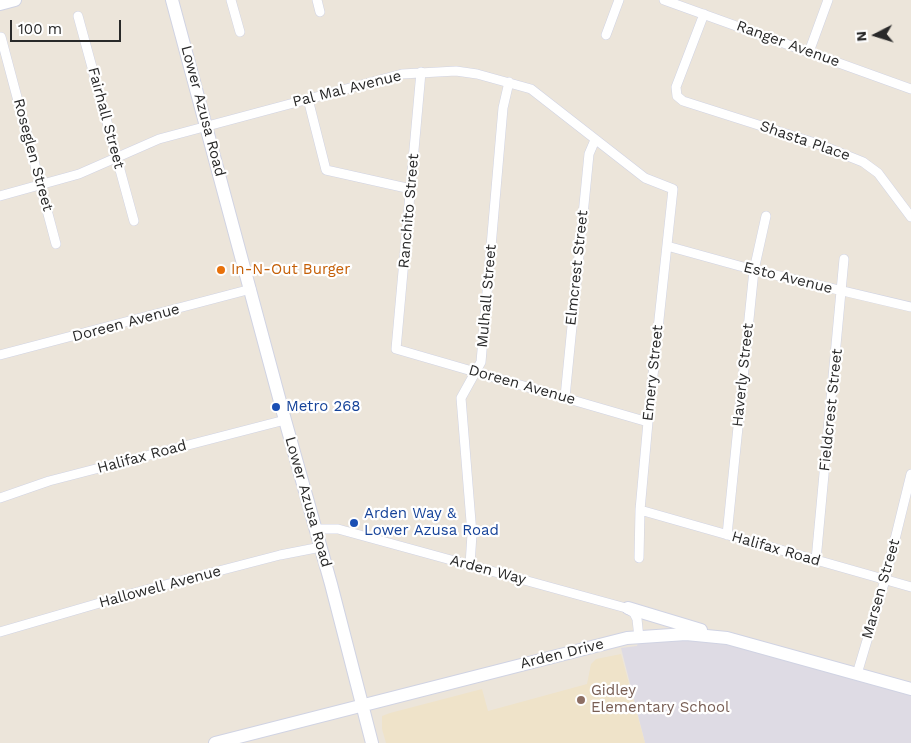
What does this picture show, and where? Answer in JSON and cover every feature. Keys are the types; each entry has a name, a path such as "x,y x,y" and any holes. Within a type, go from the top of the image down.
{"street":[{"path":"0,4 15,0"},
{"name":"Lower Azusa Road","path":"172,0 208,126 372,743"},
{"path":"231,0 240,32"},
{"path":"317,0 320,12"},
{"path":"606,35 619,0"},
{"name":"Ranger Avenue","path":"664,0 911,89"},
{"path":"809,52 828,0"},
{"name":"Shasta Place","path":"704,14 676,87 677,96 684,101 818,144 863,162 878,173 911,217"},
{"name":"Fairhall Street","path":"78,16 134,221"},
{"name":"Roseglen Street","path":"1,37 56,244"},
{"name":"Pal Mal Avenue","path":"0,196 80,174 159,139 402,74 456,71 509,82 530,89 646,178 673,189"},
{"name":"Ranchito Street","path":"396,349 421,72"},
{"name":"Mulhall Street","path":"470,565 472,534 461,398 481,362 503,108 509,82"},
{"path":"308,99 326,170 411,189"},
{"name":"Elmcrest Street","path":"565,397 589,154 595,140"},
{"name":"Emery Street","path":"639,558 640,510 648,422 673,189"},
{"name":"Haverly Street","path":"727,535 754,270 766,216"},
{"name":"Esto Avenue","path":"667,246 754,270 911,307"},
{"name":"Fieldcrest Street","path":"816,560 844,259"},
{"name":"Doreen Avenue","path":"0,355 10,354 251,289"},
{"name":"Doreen Avenue","path":"396,349 648,422"},
{"name":"Halifax Road","path":"0,498 48,481 285,420"},
{"name":"Marsen Street","path":"857,674 885,580 911,474"},
{"name":"Halifax Road","path":"640,510 911,587"},
{"name":"Arden Way","path":"316,529 338,529 628,608"},
{"name":"Hallowell Avenue","path":"0,632 134,593 280,555 321,547"},
{"path":"628,608 637,619 639,638"},
{"path":"628,608 727,638"},
{"name":"Arden Drive","path":"215,743 610,642 686,634 727,638 911,689"}],"shaded area":[{"path":"639,638 727,638 911,690 911,743 645,743 621,648 637,646"},
{"name":"Gidley Elementary School","path":"621,654 645,743 386,743 382,729 382,716 482,689 488,711 587,684 591,664 596,659"}],"place":[{"name":"In-N-Out Burger","path":"221,270"},
{"name":"Metro 268","path":"276,407"},
{"name":"Arden Way & Lower Azusa Road","path":"354,523"},
{"name":"Gidley Elementary School","path":"581,700"}]}
